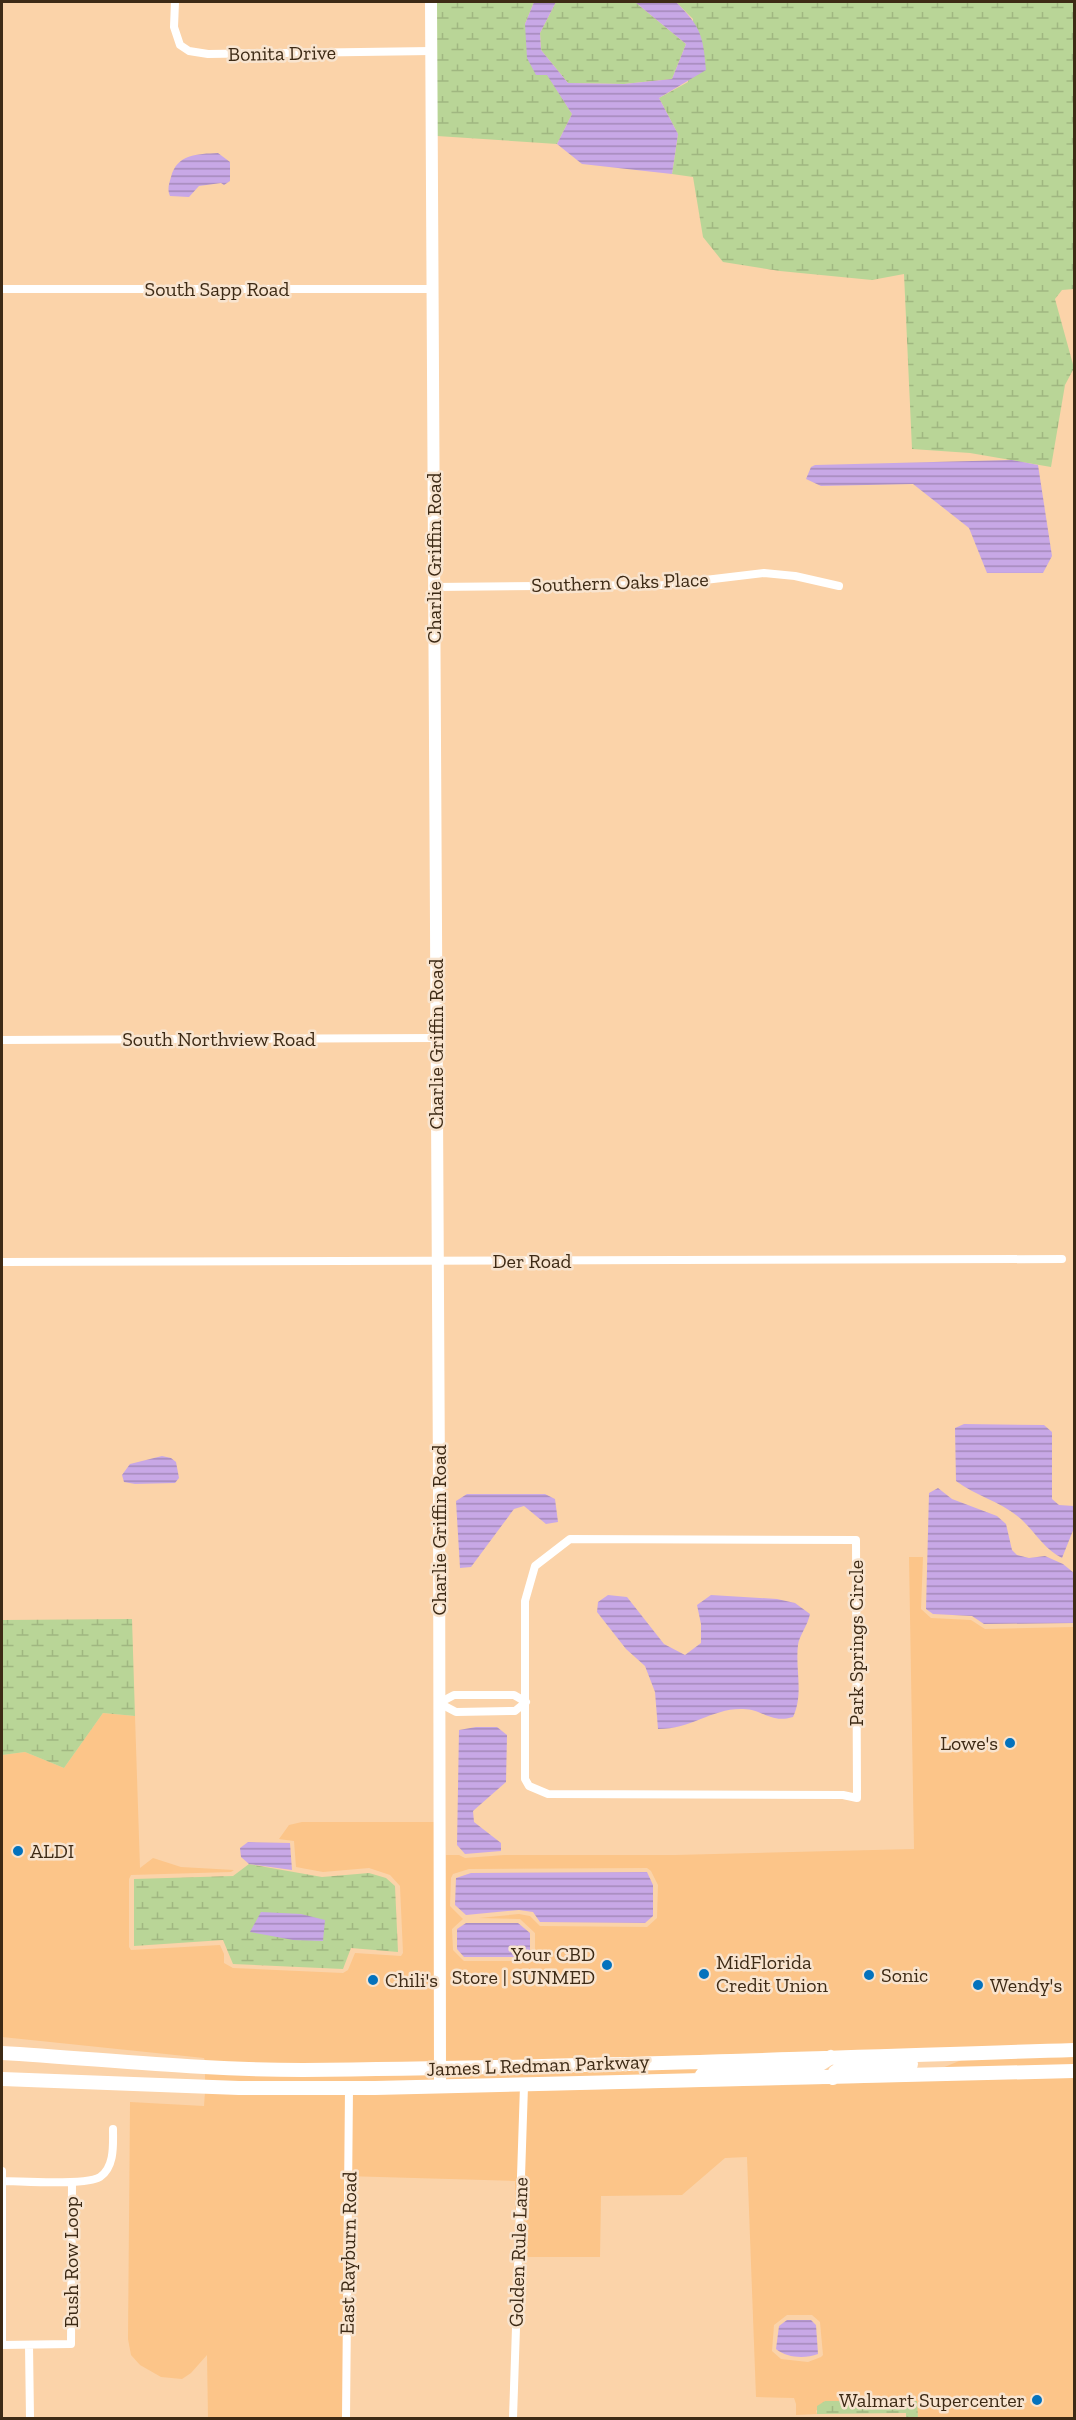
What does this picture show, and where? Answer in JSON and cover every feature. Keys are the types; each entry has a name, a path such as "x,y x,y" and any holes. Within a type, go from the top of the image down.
{"main road":[{"name":"James L Redman Parkway","path":"2,2053 302,2070 440,2069 1074,2050"},
{"path":"833,2078 835,2072 844,2067 940,2063 962,2053"},
{"path":"689,2081 719,2071 814,2068 831,2056"},
{"name":"James L Redman Parkway","path":"2,2079 239,2088 349,2088 524,2086 1074,2071"}],"street":[{"name":"Bonita Drive","path":"175,2 174,27 180,45 189,51 208,54 431,51"},
{"name":"Charlie Griffin Road","path":"431,2 440,2087"},
{"name":"South Sapp Road","path":"2,289 433,289"},
{"name":"Southern Oaks Place","path":"434,587 663,585 764,573 795,576 839,586"},
{"name":"South Northview Road","path":"2,1040 436,1038"},
{"name":"Der Road","path":"2,1263 1062,1259"},
{"name":"Park Springs Circle","path":"570,1539 856,1540 857,1798 843,1795 548,1794 529,1786 525,1779 525,1702 525,1601 535,1566 570,1539"},
{"path":"454,1695 514,1695 525,1702 514,1712 456,1712 439,1703 454,1695"},
{"name":"Golden Rule Lane","path":"513,2418 524,2086"},
{"name":"East Rayburn Road","path":"346,2418 349,2088"},
{"name":"Bush Row Loop","path":"2,2181 72,2182 100,2177 113,2154 113,2129"},
{"path":"2,2171 2,2345"},
{"name":"Bush Row Loop","path":"2,2345 71,2344 72,2182"},
{"path":"29,2345 30,2418"}],"shaded area":[{"path":"534,2 556,2 540,33 541,50 568,83 624,84 672,79 686,44 635,2 676,2 691,18 702,40 706,70 659,98 678,134 672,174 582,164 557,144 572,114 547,75 536,75 527,58 525,24"},
{"path":"218,153 230,162 230,181 224,185 221,183 199,186 189,197 170,196 168,189 174,169 178,164 195,155"},
{"path":"1012,460 1038,465 1052,556 1043,573 987,573 969,528 913,484 821,486 806,479 811,467 815,465"},
{"path":"964,1424 1044,1425 1052,1432 1052,1499 1059,1505 1074,1506 1074,1528 1062,1558 1050,1550 1014,1513 956,1481 955,1428"},
{"path":"162,1456 176,1462 179,1478 175,1483 124,1482 122,1475 130,1464"},
{"path":"938,1488 952,1499 997,1516 1006,1524 1012,1550 1017,1555 1029,1558 1045,1556 1063,1564 1074,1573 1074,1623 984,1624 972,1616 933,1614 926,1609 929,1493"},
{"path":"467,1494 545,1494 555,1499 558,1522 546,1524 524,1506 514,1509 471,1567 460,1568 456,1501"},
{"path":"909,1557 923,1557 921,1609 931,1618 971,1620 985,1629 1074,1627 1074,2045 833,2051 831,2049 828,2051 446,2063 446,1855 459,1855 465,1858 504,1855 675,1855 914,1849","holes":["647,1868 658,1885 657,1918 647,1927 540,1926 530,1916 519,1914 479,1918 520,1919 535,1933 535,1953 522,1961 464,1961 453,1950 452,1929 463,1919 450,1906 453,1874 469,1869"]},
{"path":"608,1595 627,1597 664,1644 685,1655 701,1643 701,1624 697,1605 711,1595 777,1599 795,1603 810,1614 798,1645 799,1691 793,1717 778,1719 743,1709 721,1712 681,1726 658,1729 655,1692 645,1666 626,1649 597,1612 598,1602"},
{"path":"103,1713 135,1716 140,1868 153,1858 181,1867 234,1870 231,1872 131,1875 129,1879 129,1947 131,1950 220,1945 224,1954 224,1963 233,1968 343,1973 348,1970 355,1953 401,1956 403,1953 400,1886 390,1875 369,1868 323,1872 296,1867 294,1841 279,1839 289,1825 302,1822 434,1822 434,2064 205,2061 204,2058 2,2037 2,1755 25,1752 64,1768"},
{"path":"497,1727 507,1735 506,1782 473,1811 474,1822 501,1843 501,1851 465,1854 457,1845 459,1730"},
{"path":"248,1842 290,1843 292,1870 249,1864 241,1857 240,1848"},
{"path":"647,1872 653,1885 653,1916 645,1923 540,1922 533,1912 519,1910 466,1915 455,1905 456,1878 471,1873"},
{"path":"261,1912 301,1914 325,1920 323,1941 293,1940 250,1932"},
{"path":"466,1923 518,1923 530,1933 530,1951 520,1957 464,1957 457,1949 457,1929"},
{"path":"1074,2055 1074,2065 942,2068 964,2059"},
{"path":"813,2063 700,2070 687,2076 446,2082 446,2074"},
{"path":"205,2071 434,2074 434,2082 205,2081"},
{"path":"1074,2076 1074,2418 918,2418 916,2401 825,2401 816,2411 817,2414 796,2415 794,2398 756,2397 747,2157 725,2158 682,2195 601,2196 600,2257 516,2257 515,2181 345,2176 346,2418 208,2418 207,2355 191,2373 182,2379 161,2377 140,2365 131,2355 128,2339 130,2102 204,2106 205,2092 524,2091","holes":["787,2315 812,2315 820,2322 823,2355 808,2362 781,2359 772,2351 774,2325"]},
{"path":"787,2320 811,2320 816,2325 818,2354 796,2357 776,2349 779,2326"}],"green space":[{"path":"437,2 534,2 525,24 547,74 572,114 557,144 437,136"},
{"path":"556,2 635,2 686,44 672,79 624,84 568,83 541,50 540,33"},
{"path":"676,2 1074,2 1074,289 1062,290 1055,299 1074,368 1065,385 1051,467 970,453 912,449 904,274 872,280 780,271 723,262 703,237 693,177 672,174 678,134 659,98 688,82 693,19"},
{"path":"132,1619 135,1716 103,1713 64,1768 25,1752 2,1755 2,1620"},
{"path":"249,1864 322,1877 369,1873 386,1878 395,1886 398,1952 351,1948 343,1969 233,1964 223,1940 134,1946 134,1879 233,1876"},
{"path":"825,2401 917,2401 918,2418 906,2418 906,2413 817,2414 817,2406"}],"place":[{"name":"Lowe's","path":"1010,1743"},
{"name":"ALDI","path":"18,1851"},
{"name":"Your CBD Store | SUNMED","path":"607,1965"},
{"name":"MidFlorida Credit Union","path":"704,1974"},
{"name":"Sonic","path":"869,1975"},
{"name":"Chili's","path":"373,1980"},
{"name":"Wendy's","path":"978,1985"},
{"name":"Walmart Supercenter","path":"1037,2400"}]}
